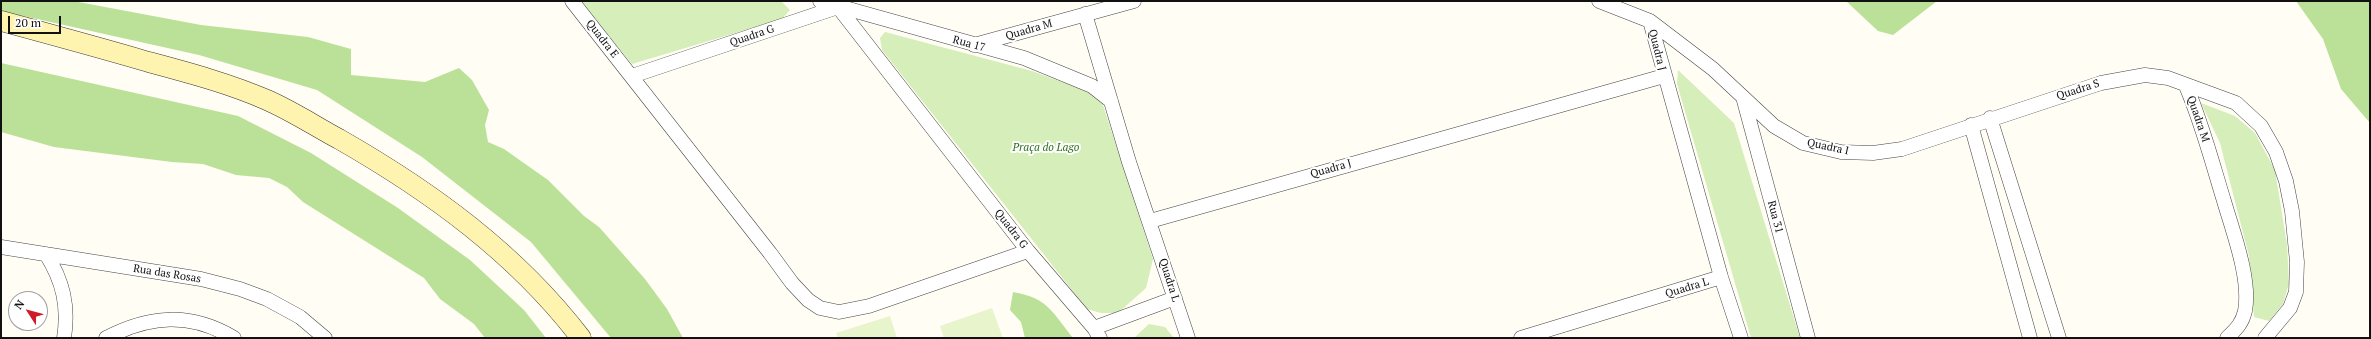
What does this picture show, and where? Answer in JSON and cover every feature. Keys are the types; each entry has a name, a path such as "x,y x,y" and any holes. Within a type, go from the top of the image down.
{"street":[{"name":"Quadra E","path":"572,1 632,76"},
{"name":"Rua 17","path":"820,1 973,45 1024,58 1092,86 1111,101"},
{"path":"1134,1 1085,14 1111,101 1150,221"},
{"name":"Quadra J","path":"1150,221 1664,76 1650,21 1599,1"},
{"name":"Quadra G","path":"838,7 1028,251 869,306 839,312 820,308 808,300 792,283 632,76 838,7"},
{"name":"Quadra M","path":"973,45 1085,14"},
{"path":"1,21 225,84 268,101 308,122 387,167 446,207 520,268 564,316 580,338"},
{"name":"Quadra I","path":"1650,21 1713,70 1774,126 1803,143 1841,152 1873,153 1902,149 1971,125"},
{"name":"Quadra S","path":"1971,125 2101,82 2144,74 2168,78 2186,86"},
{"name":"Quadra L","path":"1521,338 1721,277 1664,76"},
{"name":"Quadra M","path":"2186,86 2198,114 2236,245 2245,284 2245,310 2240,325 2227,338"},
{"name":"Quadra M","path":"2186,86 2236,104 2261,126 2276,152 2286,181 2297,262 2296,292 2290,308 2265,338"},
{"name":"Rua 31","path":"1742,96 1808,338"},
{"path":"1990,118 2059,338"},
{"path":"1971,125 2030,338"},
{"name":"Quadra L","path":"1150,221 1188,338"},
{"name":"Rua das Rosas","path":"1,247 201,279 240,289 267,299 300,318 324,336"},
{"path":"1028,251 1097,333 1175,298"},
{"path":"46,254 57,273 66,299 64,338"},
{"path":"1721,277 1741,338"},
{"path":"106,338 123,329 178,318 202,323 234,338"}],"green space":[{"path":"1,1 73,1 201,25 308,37 351,49 351,75 425,82 459,68 472,80 489,110 485,125 488,142 504,149 548,180 584,216 599,227 645,279 667,309 683,338 611,338 531,242 422,157 317,90 199,55 1,11"},
{"path":"580,1 781,1 790,10 782,19 632,64"},
{"path":"1846,1 1937,1 1893,35 1878,31"},
{"path":"2296,1 2370,1 2370,123 2341,89 2323,39"},
{"name":"Praça do Lago","path":"885,32 1032,71 1087,91 1102,102 1153,259 1146,288 1118,313 1101,313 1087,309 882,50 880,38"},
{"path":"1,63 238,116 311,153 398,208 470,260 524,310 546,338 485,338 474,324 440,299 424,278 303,202 287,187 269,178 236,175 203,164 172,162 54,147 1,132"},
{"path":"1678,70 1734,123 1800,338 1751,338 1677,84"},
{"path":"2201,103 2235,116 2255,133 2275,170 2287,245 2289,283 2283,304 2269,321 2254,317 2249,256 2220,143"},
{"path":"1013,292 1042,302 1054,314 1073,338 1025,338 1021,322 1010,310"},
{"path":"992,308 1003,338 944,338 940,326"},
{"path":"890,316 897,338 838,338 836,333"},
{"path":"1149,324 1165,327 1174,338 1134,338"}]}
